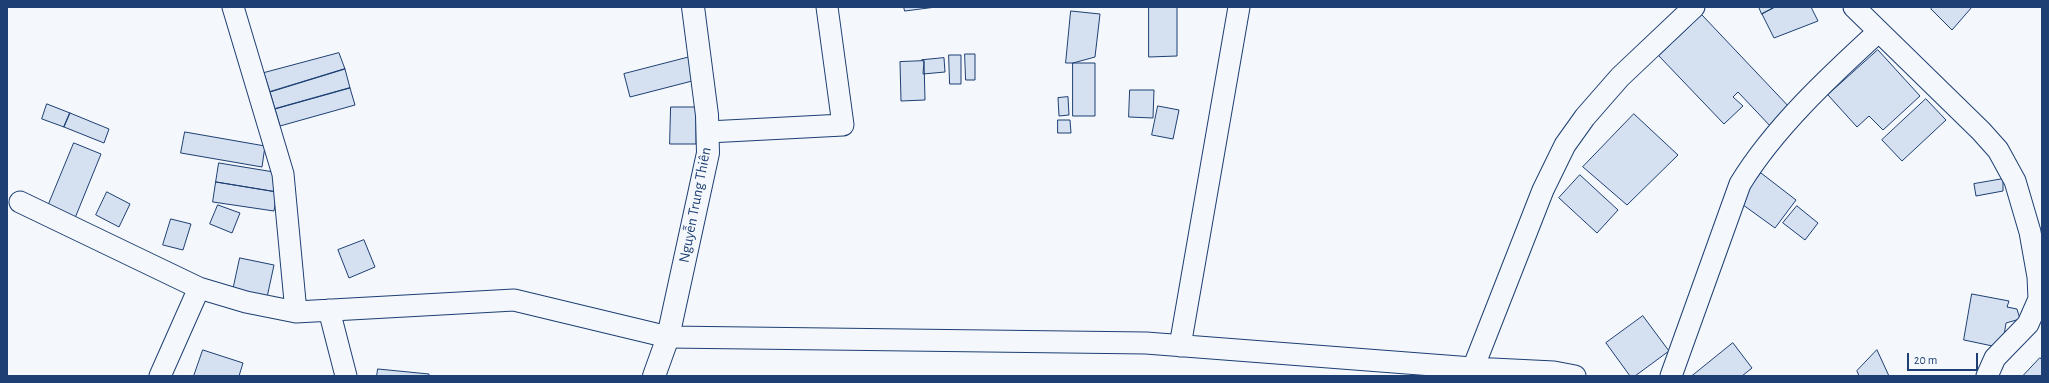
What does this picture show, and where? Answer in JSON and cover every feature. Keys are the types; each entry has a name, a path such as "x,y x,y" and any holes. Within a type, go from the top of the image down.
{"street":[{"path":"233,7 283,174 296,312"},
{"path":"708,132 843,124 827,7"},
{"path":"1180,346 1239,7"},
{"path":"1471,372 1543,190 1565,145 1585,116 1620,77 1694,7"},
{"path":"1854,7 1981,131 1998,150 2010,170 2023,206 2038,277 2039,299 2028,324 1995,358 1987,376"},
{"name":"Nguyễn Trung Thiên","path":"654,376 668,337 708,153 707,115 697,8"},
{"path":"1671,376 1740,184 1753,162 1827,79 1878,32"},
{"path":"20,202 199,288 246,302 296,312 514,300 668,337 1146,343 1471,372 1554,372 1575,376"},
{"path":"160,376 199,288"},
{"path":"329,310 346,376"}],"building":[{"path":"904,7 936,7 905,11"},
{"path":"1149,7 1177,7 1177,56 1149,57"},
{"path":"1759,7 1775,7 1762,14"},
{"path":"1775,7 1811,7 1818,21 1774,38 1762,14"},
{"path":"1933,7 1972,7 1952,30 1931,9"},
{"path":"1071,11 1100,14 1095,57 1073,63 1066,63"},
{"path":"1702,15 1792,110 1773,129 1738,92 1733,97 1743,106 1724,124 1659,56"},
{"path":"1878,50 1920,96 1883,130 1869,116 1857,127 1828,95"},
{"path":"339,53 345,69 270,92 264,73"},
{"path":"965,54 975,54 975,80 966,80"},
{"path":"949,55 961,55 961,84 950,84"},
{"path":"690,57 696,80 630,97 624,74"},
{"path":"944,58 945,72 923,74 924,61 922,60"},
{"path":"924,61 925,100 901,101 900,62"},
{"path":"1073,63 1095,63 1095,116 1073,116"},
{"path":"345,69 350,88 275,109 270,92"},
{"path":"350,88 355,105 280,126 275,109"},
{"path":"1130,90 1154,90 1153,118 1129,117"},
{"path":"1068,97 1069,115 1059,116 1058,98"},
{"path":"1926,99 1946,120 1902,161 1882,140"},
{"path":"47,104 70,113 64,127 42,119"},
{"path":"1158,106 1179,110 1173,139 1152,135"},
{"path":"671,107 696,107 696,144 670,144"},
{"path":"70,113 109,129 104,143 64,127"},
{"path":"1634,114 1678,155 1627,205 1583,167"},
{"path":"1058,120 1070,120 1071,133 1058,133"},
{"path":"185,132 265,146 262,167 181,153"},
{"path":"74,143 101,154 73,223 46,211"},
{"path":"219,163 280,173 277,192 216,182"},
{"path":"1761,173 1796,200 1775,228 1739,202"},
{"path":"1580,175 1618,210 1597,233 1559,198"},
{"path":"2003,179 2003,191 1976,196 1974,184"},
{"path":"216,182 277,192 274,211 213,202"},
{"path":"107,192 130,204 119,227 96,215"},
{"path":"218,205 240,213 232,233 210,224"},
{"path":"1797,206 1818,223 1805,240 1783,223"},
{"path":"171,219 191,224 183,250 163,245"},
{"path":"364,240 375,267 349,278 338,250"},
{"path":"240,258 274,265 266,302 232,295"},
{"path":"1972,294 2009,301 2007,307 2017,309 2020,319 2006,323 2002,348 1964,340"},
{"path":"1643,316 1669,351 1635,376 1630,376 1606,343"},
{"path":"1733,343 1752,368 1742,376 1692,376"},
{"path":"203,350 243,363 239,376 194,376"},
{"path":"1877,350 1889,376 1859,376 1857,371"},
{"path":"2040,358 2042,359 2042,376 2023,376"},
{"path":"378,369 429,374 429,376 377,376"}]}
